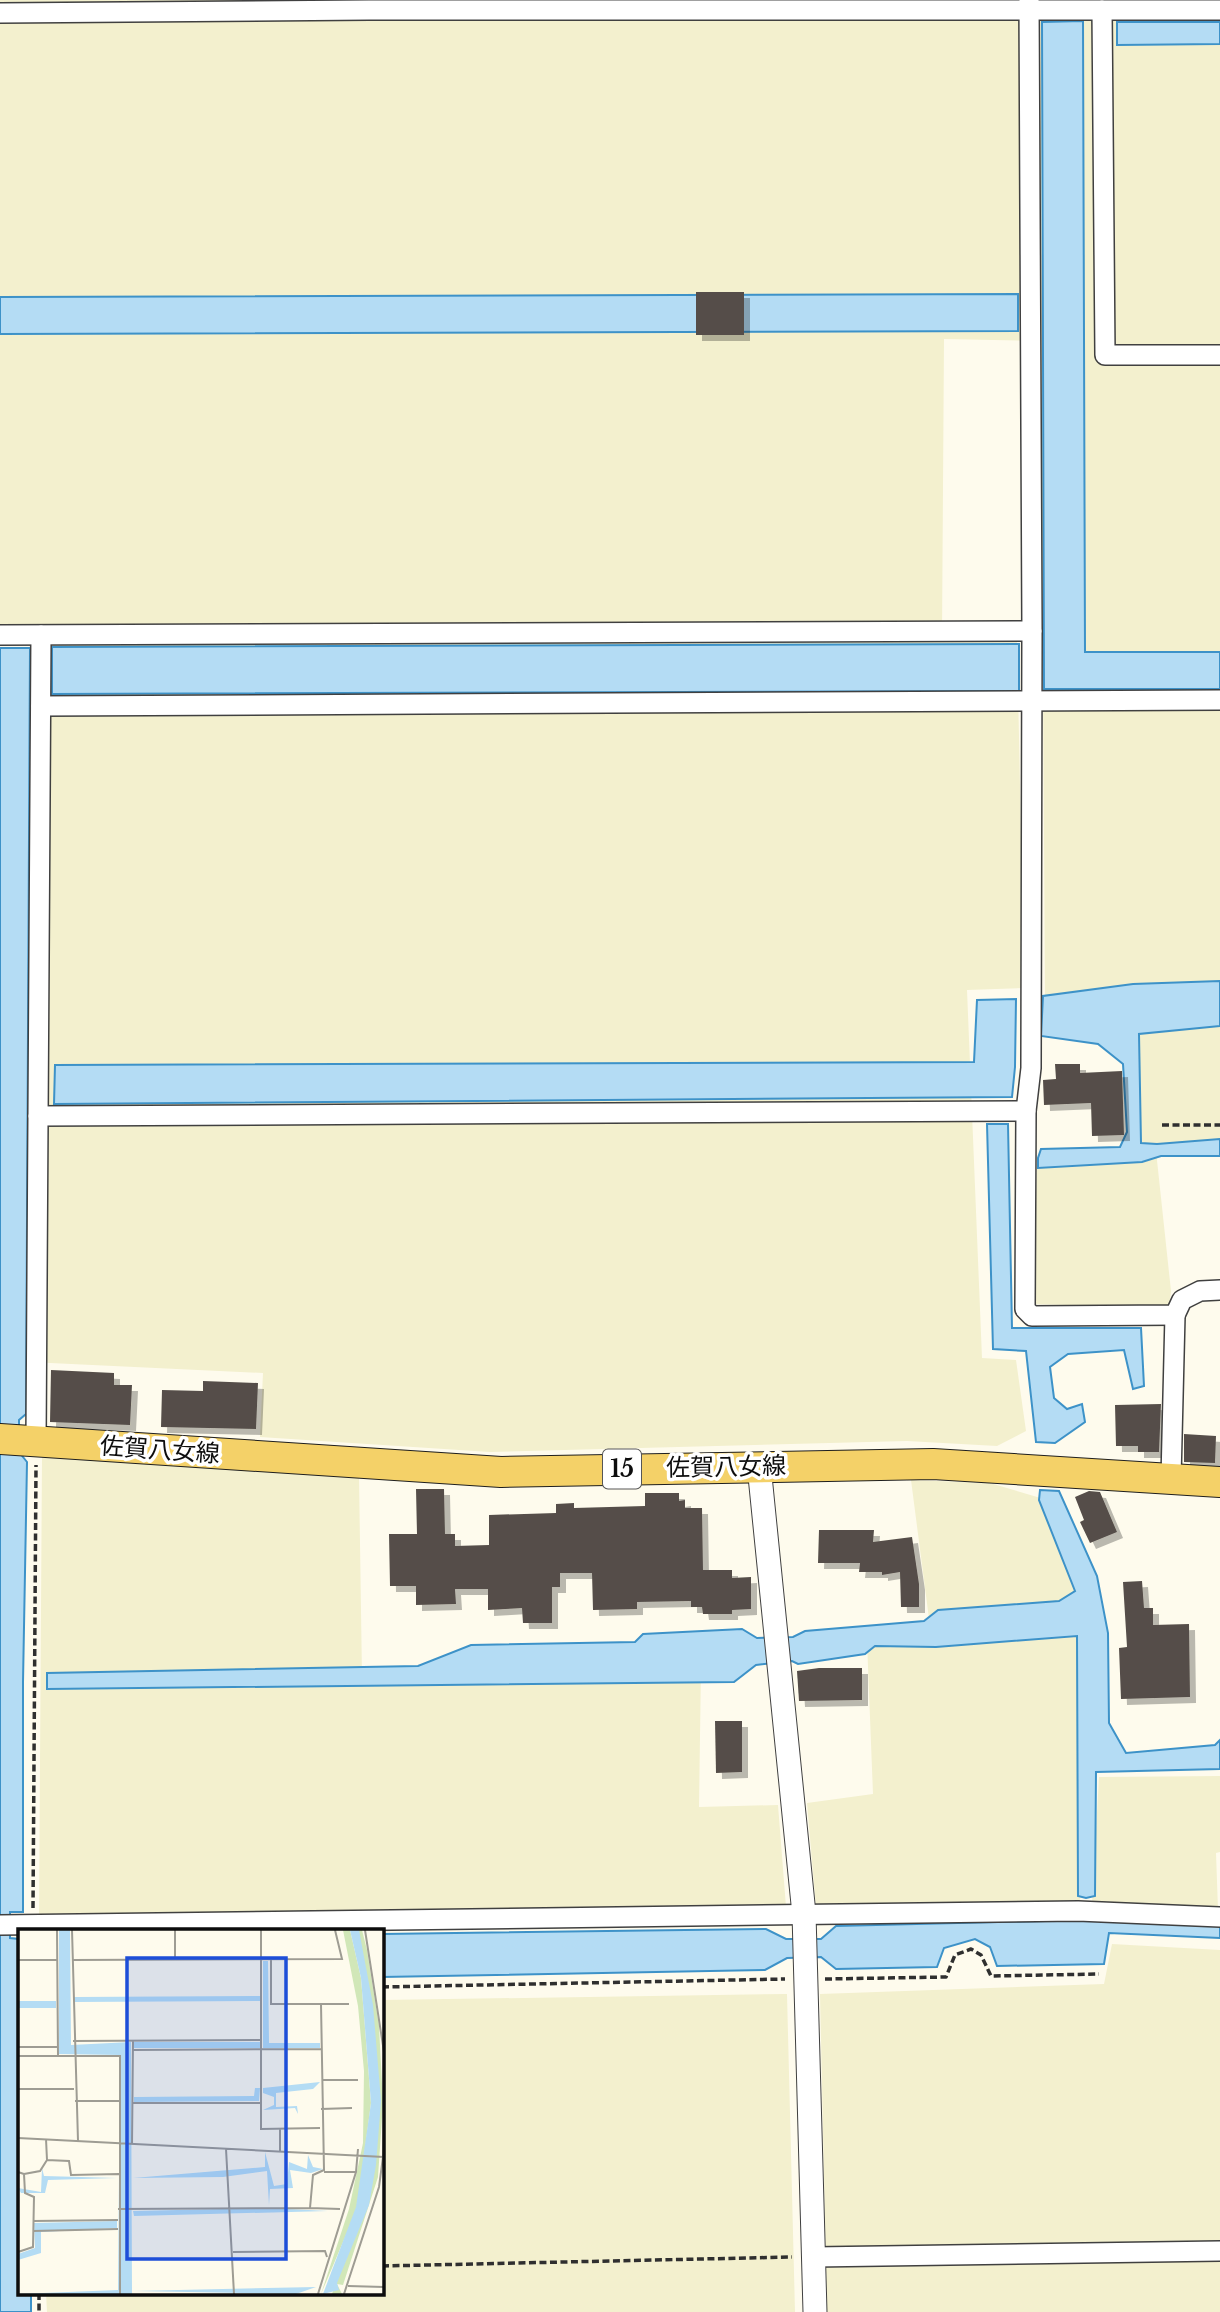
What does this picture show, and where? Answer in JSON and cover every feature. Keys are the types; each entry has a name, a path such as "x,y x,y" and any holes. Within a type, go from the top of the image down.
{"main road":[{"name":"佐賀八女線","path":"20,1441 501,1472 933,1464 1220,1482"}],"street":[{"path":"0,13 369,5 1029,5 1065,10 1220,10"},
{"path":"1029,5 1031,1068 1026,1111 1025,1310 1032,1316 1175,1315"},
{"path":"1102,10 1105,355 1220,355"},
{"path":"0,635 1032,631"},
{"path":"20,1441 38,1116 41,635"},
{"path":"41,706 1220,700"},
{"path":"38,1116 1026,1111"},
{"path":"1171,1478 1175,1315 1182,1300 1200,1291 1220,1290"},
{"path":"759,1466 804,1921 816,2312"},
{"path":"17,1925 804,1921 1078,1911 1220,1917"},
{"path":"814,2257 1220,2251"}],"path":[{"path":"1162,1125 1220,1125"},
{"path":"17,1925 20,1441"},
{"path":"383,1987 807,1972 946,1977 955,1955 971,1949 981,1955 991,1976 1099,1974"},
{"path":"383,2266 814,2257"},
{"path":"39,2294 39,2312"}],"shaded area":[{"path":"0,0 1220,0 1220,992 1045,1003 1041,341 944,339 942,637 1017,637 1024,988 967,990 982,1358 1016,1360 1026,1431 997,1446 907,1441 490,1452 260,1437 263,1373 29,1362 35,644 0,644"},
{"path":"1220,1013 1220,1150 1156,1151 1171,1291 1169,1308 1033,1304 1037,1159 1134,1151 1127,1020"},
{"path":"42,1456 359,1476 362,1677 701,1667 699,1807 778,1805 786,1907 39,1919"},
{"path":"911,1480 990,1483 1054,1502 1080,1580 1085,1763 1080,1903 816,1907 807,1803 873,1794 867,1641 931,1634"},
{"path":"1220,1776 1220,1852 1216,1853 1218,1910 1092,1904 1099,1777"},
{"path":"1112,1944 1220,1950 1220,2312 827,2312 820,1994 1104,1984"},
{"path":"787,1994 795,2312 47,2312 46,2294 383,2294 383,2000"}],"water":[{"path":"1083,21 1085,652 1220,652 1220,689 1044,689 1042,22"},
{"path":"1117,22 1220,22 1220,44 1117,45"},
{"path":"1018,294 1018,331 0,334 0,297"},
{"path":"1019,644 1019,691 52,694 52,647"},
{"path":"0,648 30,648 26,1414 19,1420 19,1452 27,1462 23,1912 10,1912 10,1938 18,1939 18,2294 31,2294 31,2312 0,2312"},
{"path":"1220,981 1220,1026 1139,1034 1141,1143 1220,1139 1220,1156 1161,1156 1142,1162 1038,1168 1041,1149 1120,1147 1127,1132 1123,1064 1098,1044 1041,1036 1043,996 1133,984"},
{"path":"1016,999 1012,1097 54,1104 55,1065 974,1062 977,1000"},
{"path":"987,1124 1008,1124 1012,1328 1141,1328 1144,1386 1133,1389 1124,1350 1068,1354 1050,1367 1054,1398 1067,1409 1082,1404 1085,1422 1055,1443 1036,1442 1026,1351 993,1349"},
{"path":"1040,1490 1059,1491 1097,1576 1108,1633 1109,1723 1126,1753 1215,1745 1220,1740 1220,1769 1096,1772 1095,1896 1086,1898 1078,1896 1077,1636 936,1647 875,1646 865,1654 798,1664 792,1661 756,1665 734,1682 47,1689 47,1673 418,1666 471,1645 635,1642 643,1634 742,1629 757,1638 793,1637 805,1631 924,1621 938,1610 1059,1601 1075,1591 1039,1500"},
{"path":"1085,1920 1220,1925 1220,1938 1109,1933 1104,1964 997,1966 990,1947 975,1939 944,1948 937,1967 836,1969 821,1957 787,1958 765,1970 383,1977 383,1934 766,1929 786,1939 821,1939 836,1926"}],"building":[{"path":"696,292 744,292 744,335 696,335"},
{"path":"1055,1064 1080,1064 1080,1073 1122,1071 1124,1135 1092,1136 1091,1103 1044,1105 1043,1080 1056,1079"},
{"path":"51,1370 114,1373 114,1385 132,1385 130,1425 50,1422"},
{"path":"203,1381 258,1383 256,1429 161,1427 162,1390 203,1391"},
{"path":"1161,1404 1159,1452 1138,1452 1138,1446 1116,1446 1115,1405"},
{"path":"1184,1434 1216,1436 1215,1463 1184,1462"},
{"path":"416,1489 444,1489 445,1534 455,1534 455,1546 489,1545 489,1515 556,1513 556,1504 574,1503 574,1508 645,1506 645,1493 679,1493 679,1501 685,1500 685,1508 702,1508 703,1570 732,1570 732,1578 751,1577 751,1609 732,1610 732,1614 703,1614 702,1607 691,1607 691,1601 637,1602 637,1609 593,1610 592,1573 560,1573 560,1587 552,1587 552,1623 523,1623 522,1608 488,1610 488,1589 455,1589 456,1604 416,1605 416,1586 390,1586 389,1534 417,1534"},
{"path":"1089,1491 1100,1492 1117,1532 1090,1543 1080,1522 1084,1520 1075,1497"},
{"path":"819,1530 874,1530 873,1542 912,1537 919,1584 919,1607 901,1607 900,1572 882,1575 882,1572 859,1572 860,1563 818,1563"},
{"path":"1142,1581 1144,1608 1153,1608 1153,1625 1189,1624 1190,1697 1121,1699 1119,1648 1127,1647 1123,1582"},
{"path":"862,1668 862,1700 799,1701 797,1671"},
{"path":"715,1721 742,1721 742,1772 716,1773"}]}
